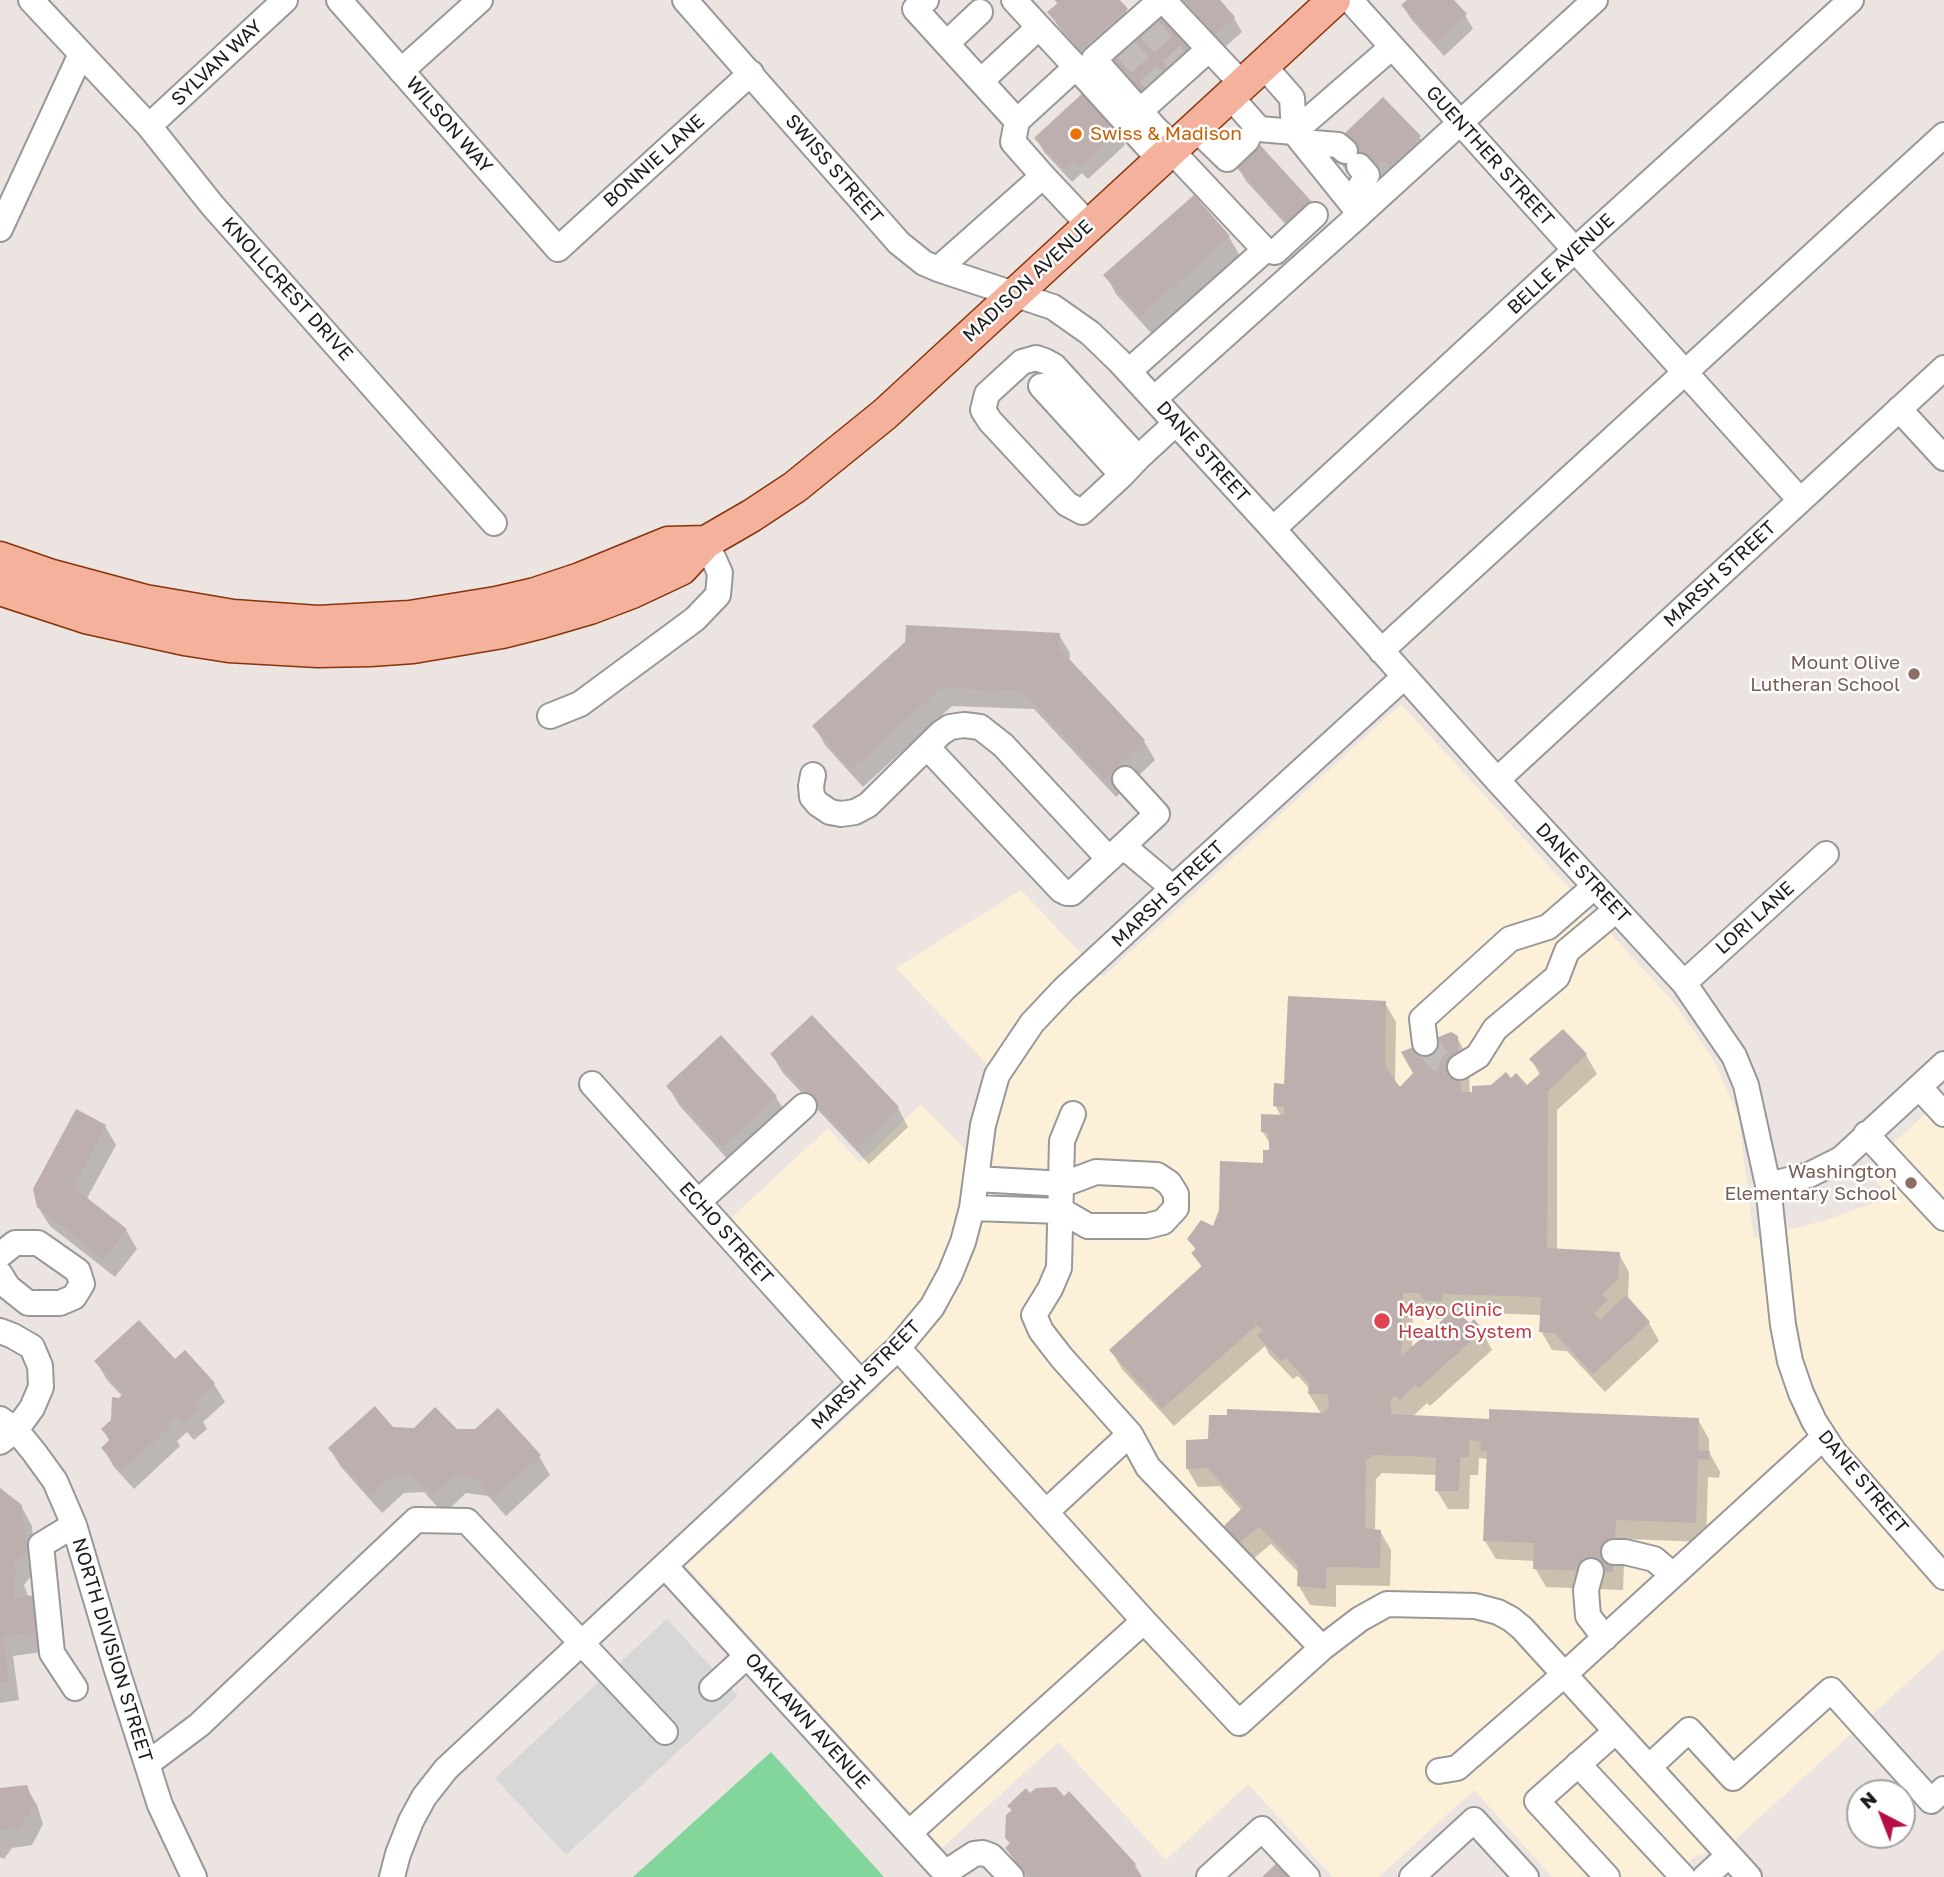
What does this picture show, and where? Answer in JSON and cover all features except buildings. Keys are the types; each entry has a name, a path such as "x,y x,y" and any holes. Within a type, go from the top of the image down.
{"main road":[{"name":"MADISON AVENUE","path":"0,589 89,618 184,639 271,650 318,651 413,647 502,632 590,608 632,592 681,569 706,542 751,516 839,453 885,414 1334,0"},
{"name":"MADISON AVENUE","path":"0,558 97,589 189,610 273,620 369,621 431,614 535,594 610,568 668,543 706,542"}],"street":[{"name":"KNOLLCREST DRIVE","path":"31,0 149,126 212,205 494,523"},
{"name":"SYLVAN WAY","path":"149,126 285,0"},
{"name":"WILSON WAY","path":"339,0 558,249"},
{"path":"401,71 480,0"},
{"name":"SWISS STREET","path":"685,0 899,243 924,263 1014,294"},
{"path":"926,0 915,9 1017,121"},
{"path":"1013,0 1076,67 1135,119 1175,146 1265,250 1275,252 1315,215"},
{"path":"1135,119 1094,59 1120,43 1143,23 1162,0 1208,50 1245,82 1292,98 1298,137 1355,208"},
{"name":"GUENTHER STREET","path":"1350,0 1800,500"},
{"path":"1154,399 1355,208 1460,122 1595,0"},
{"name":"BELLE AVENUE","path":"1273,530 1575,250 1851,0"},
{"path":"947,43 980,12"},
{"path":"981,81 1038,27"},
{"path":"1298,137 1392,47"},
{"path":"1135,119 1163,89 1208,50"},
{"path":"0,229 81,54"},
{"path":"1076,67 1017,121 1013,142 1089,225"},
{"name":"BONNIE LANE","path":"558,249 751,73"},
{"path":"1245,82 1259,129 1338,145 1367,174 1355,208"},
{"path":"1381,651 1944,135"},
{"path":"1175,146 1227,159 1247,140"},
{"path":"938,269 1043,176"},
{"path":"1129,371 1265,250"},
{"name":"DANE STREET","path":"1014,294 1053,307 1090,333 1129,371 1594,887 1684,983 1734,1056 1746,1084 1768,1185 1783,1325 1790,1361 1801,1393 1823,1438 1944,1577"},
{"path":"1130,467 1054,366 1045,361 1036,358 1022,362 987,394 983,410 990,421 1067,504 1082,512 1130,467 1176,423"},
{"name":"MARSH STREET","path":"1497,780 1944,368"},
{"path":"1041,386 1130,467"},
{"path":"1899,409 1944,458"},
{"path":"550,716 580,704 695,619 718,595 720,573 706,542"},
{"name":"MARSH STREET","path":"392,1877 411,1821 446,1769 898,1348 933,1307 963,1242 972,1208 983,1125 998,1075 1032,1023 1064,989 1404,677"},
{"path":"813,775 812,797 818,804 830,813 855,812 868,805 950,727 980,727 1003,745 1116,853 1173,888"},
{"path":"927,747 1060,890 1067,894 1072,893 1157,814 1125,779"},
{"name":"LORI LANE","path":"1684,983 1826,854"},
{"path":"1425,1043 1422,1019 1510,939 1548,927 1594,887"},
{"path":"1460,1067 1478,1056 1495,1029 1557,977 1567,951 1616,910"},
{"path":"1768,1185 1809,1175 1841,1160 1944,1064"},
{"name":"ECHO STREET","path":"592,1084 861,1383"},
{"path":"1919,1087 1944,1114"},
{"path":"698,1202 804,1106"},
{"path":"1073,1114 1062,1141 1059,1268 1034,1315 1041,1331 1130,1434 1148,1467 1322,1648"},
{"path":"1866,1134 1944,1218"},
{"path":"972,1208 1062,1211 1088,1226 1147,1226 1164,1222 1176,1208 1176,1194 1169,1183 1157,1175 1096,1172 1061,1184 976,1179"},
{"path":"0,1255 15,1243 38,1243 78,1272 82,1284 74,1297 60,1303 28,1303 8,1287 0,1275"},
{"path":"5,1431 32,1408 41,1387 40,1366 32,1347 7,1334 28,1303"},
{"path":"898,1348 1239,1723 1322,1648 1360,1619 1387,1604 1475,1606 1498,1612 1511,1619 1565,1674 1749,1877"},
{"name":"NORTH DIVISION STREET","path":"5,1431 34,1452 55,1481 74,1525 160,1805 194,1877"},
{"path":"1046,1512 1130,1434"},
{"path":"1439,1771 1457,1768 1605,1638 1823,1438"},
{"path":"147,1764 199,1725 416,1520 467,1521 665,1732"},
{"path":"74,1525 41,1545 52,1653 75,1688"},
{"path":"1614,1552 1654,1559 1673,1575"},
{"name":"OAKLAWN AVENUE","path":"666,1566 947,1875"},
{"path":"1591,1571 1586,1590 1588,1616 1605,1638"},
{"path":"909,1833 1144,1621"},
{"path":"712,1688 747,1656"},
{"path":"1649,1767 1689,1730 1733,1777 1831,1690 1931,1801 1944,1789"},
{"path":"1607,1877 1537,1801 1616,1731"},
{"path":"1578,1764 1683,1877"},
{"path":"1412,1877 1474,1820 1526,1877"},
{"path":"1209,1877 1262,1829 1307,1877"},
{"path":"947,1875 974,1854 983,1853 991,1856 1011,1877"},
{"path":"1705,1877 1729,1855"}],"shaded area":[{"name":"Mayo Clinic Health System","path":"1401,704 1675,1004 1713,1059 1738,1115 1754,1238 1823,1221 1890,1197 1865,1169 1944,1097 1944,1649 1725,1849 1695,1856 1673,1877 1552,1877 1474,1790 1379,1877 1333,1877 1248,1784 1166,1860 1058,1742 942,1848 686,1566 880,1387 729,1220 828,1128 860,1163 921,1104 976,1161 997,1075 896,968 1021,890 1103,977"},
{"path":"667,1619 738,1696 566,1855 495,1778"}],"green space":[{"path":"771,1752 884,1877 633,1877"}],"tunnel":[{"path":"1147,27 1184,68"},
{"path":"1124,47 1161,88"},
{"path":"1425,1043 1439,1060 1460,1067"}],"place":[{"name":"Swiss & Madison","path":"1076,134"},
{"name":"Mount Olive Lutheran School","path":"1914,674"},
{"name":"Washington Elementary School","path":"1911,1183"},
{"name":"Mayo Clinic Health System","path":"1382,1321"}]}
